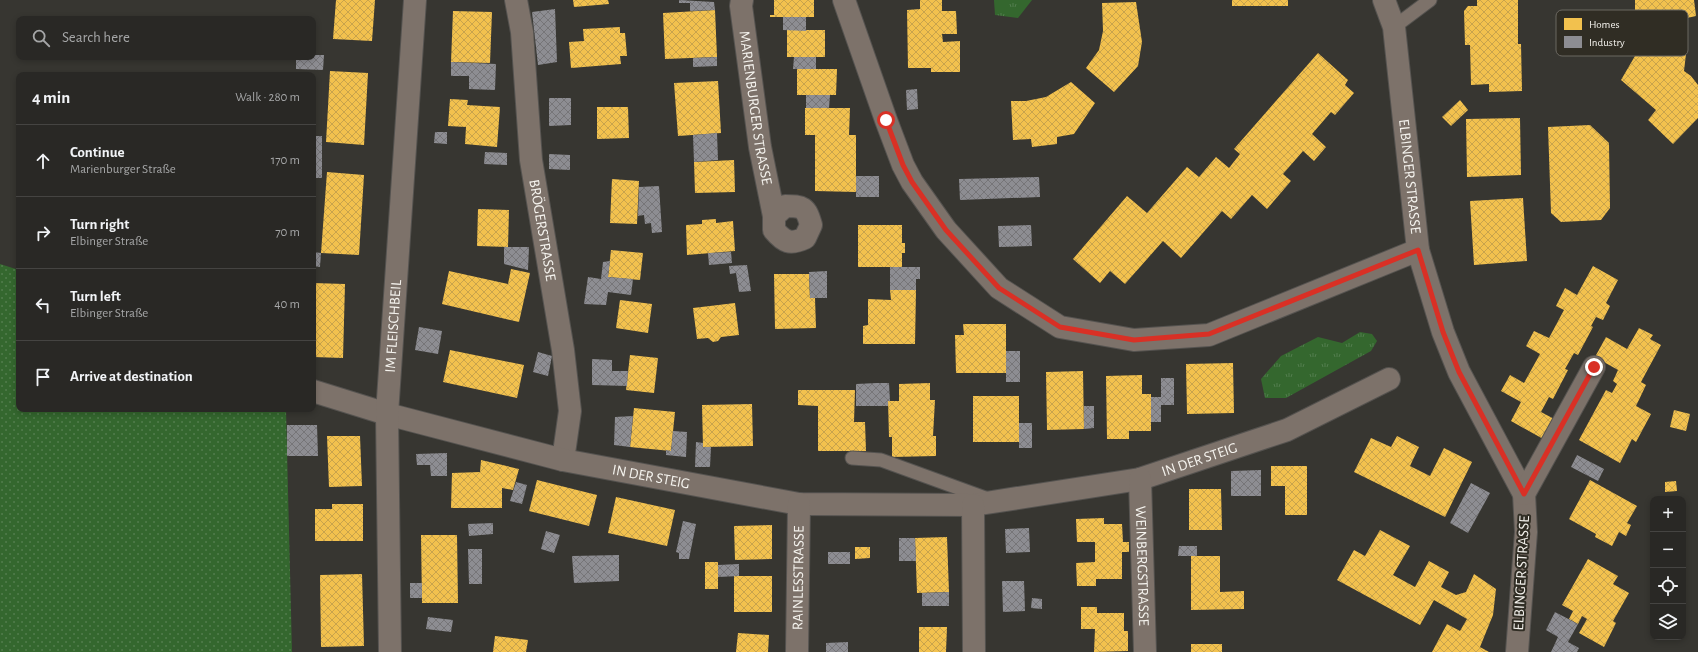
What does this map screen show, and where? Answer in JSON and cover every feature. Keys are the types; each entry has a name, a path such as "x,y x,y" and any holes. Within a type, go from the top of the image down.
{"street":[{"name":"IM FLEISCHBEIL","path":"390,652 387,414 415,0"},
{"name":"BRÖGERSTRASSE","path":"516,0 522,32 531,160 564,350 570,411 563,460"},
{"name":"MARIENBURGER STRASSE","path":"742,0 741,6 760,147 774,216"},
{"path":"844,0 886,120 903,165 912,182 946,230 999,288 1060,327 1134,340 1209,334 1418,250"},
{"name":"ELBINGER STRASSE","path":"1384,0 1394,27 1418,250 1443,332 1459,372 1524,494 1526,532 1516,652"},
{"name":"ELBINGER STRASSE","path":"1524,494 1594,367"},
{"name":"IN DER STEIG","path":"316,392 387,414 563,460 799,504 973,505 998,503 1140,479 1287,430 1389,379"},
{"name":"WEINBERGSTRASSE","path":"1140,479 1145,652"},
{"name":"RAINLESSTRASSE","path":"797,652 799,504"},
{"path":"973,505 974,652"}],"lane":[{"path":"1394,27 1430,0"},
{"name":"IN DER STEIG","path":"852,458 881,460 998,503"}],"green space":[{"path":"994,0 1032,0 1018,18 995,15"},
{"path":"0,264 16,269 16,412 286,412 292,652 0,652"},
{"path":"1360,332 1372,334 1377,341 1371,351 1286,398 1265,398 1261,379 1281,356 1318,337 1342,343"}],"building: Homes":[{"path":"336,0 375,0 372,41 333,39"},
{"path":"573,0 608,0 609,4 574,7"},
{"path":"774,0 814,0 814,17 770,17 770,15 774,15"},
{"path":"920,0 942,0 942,11 956,11 957,34 942,34 943,42 960,41 960,72 931,72 931,68 908,68 907,10 920,9"},
{"path":"1232,0 1288,0 1288,6 1232,6"},
{"path":"1477,0 1518,0 1518,44 1521,44 1522,91 1489,92 1489,84 1471,85 1470,45 1465,45 1464,11 1468,6 1477,6"},
{"path":"1635,0 1694,0 1696,16 1688,18 1688,10 1635,10"},
{"path":"1136,2 1142,42 1138,66 1114,92 1086,68 1099,50 1103,31 1102,3"},
{"path":"715,10 717,57 665,59 663,13"},
{"path":"453,11 492,12 490,63 451,62"},
{"path":"620,27 620,33 625,33 627,56 620,56 621,64 571,68 569,42 584,41 583,29"},
{"path":"787,30 825,30 825,57 787,57"},
{"path":"1318,53 1348,80 1345,85 1354,93 1335,115 1331,112 1312,134 1326,147 1314,161 1303,151 1283,174 1291,181 1267,209 1252,195 1231,219 1222,211 1181,258 1163,241 1125,284 1110,271 1100,283 1073,259 1127,196 1147,213 1187,167 1199,177 1216,157 1229,168 1240,154 1234,149"},
{"path":"1635,56 1686,56 1684,71 1691,76 1698,85 1698,118 1673,144 1648,120 1656,110 1621,80"},
{"path":"797,69 837,69 836,95 797,95"},
{"path":"330,71 368,73 364,145 326,142"},
{"path":"718,81 721,133 678,136 674,83"},
{"path":"1071,82 1095,103 1074,134 1057,137 1057,144 1032,147 1031,139 1013,140 1011,101 1026,101 1046,97"},
{"path":"450,99 468,100 467,105 500,107 497,147 465,144 466,127 448,126"},
{"path":"1460,100 1468,110 1451,126 1442,117"},
{"path":"597,107 628,107 629,138 597,139"},
{"path":"805,108 850,108 849,135 856,135 856,192 815,191 815,135 805,135"},
{"path":"1520,118 1521,175 1467,177 1466,119"},
{"path":"1590,125 1609,143 1610,208 1601,220 1561,222 1551,213 1548,127"},
{"path":"734,160 735,192 695,193 694,162"},
{"path":"327,172 364,175 359,255 321,253"},
{"path":"612,179 639,181 637,224 610,223"},
{"path":"1523,198 1527,261 1474,265 1470,201"},
{"path":"478,209 509,210 508,247 477,246"},
{"path":"716,219 716,223 733,221 735,251 687,255 686,225 702,224 702,220"},
{"path":"858,225 902,225 902,243 905,243 905,253 902,253 902,267 858,267"},
{"path":"611,250 643,253 640,280 608,277"},
{"path":"1593,266 1618,280 1606,303 1610,306 1603,320 1596,317 1591,326 1593,327 1578,355 1574,353 1565,369 1568,370 1553,399 1549,397 1541,412 1556,420 1545,440 1511,421 1521,402 1501,391 1510,375 1524,383 1540,354 1526,346 1534,331 1549,338 1564,310 1556,306 1565,288 1577,295"},
{"path":"511,269 530,273 519,322 442,304 449,271 508,284"},
{"path":"774,274 809,274 810,298 815,298 816,328 775,329"},
{"path":"316,283 345,284 343,358 316,357"},
{"path":"890,290 916,290 915,344 863,344 863,326 868,325 868,299 891,300"},
{"path":"620,300 652,304 648,333 616,328"},
{"path":"735,303 739,335 721,337 718,341 713,342 708,338 697,339 693,308"},
{"path":"963,324 1006,324 1006,373 956,373 955,335 964,335"},
{"path":"1639,328 1653,335 1650,339 1661,345 1641,382 1646,385 1636,406 1651,414 1636,442 1632,439 1620,463 1579,440 1606,390 1612,393 1617,384 1613,381 1618,370 1595,357 1606,337 1627,349"},
{"path":"450,350 524,365 517,398 443,382"},
{"path":"630,355 658,358 654,393 626,390"},
{"path":"1233,363 1234,413 1187,414 1186,364"},
{"path":"1083,371 1084,429 1047,430 1046,372"},
{"path":"1142,375 1142,394 1151,394 1151,431 1129,431 1129,439 1107,439 1106,376"},
{"path":"930,383 930,400 935,400 933,436 936,436 936,456 892,457 892,437 889,437 888,401 899,401 899,384"},
{"path":"798,390 855,390 854,422 865,422 866,451 818,451 818,406 798,405"},
{"path":"973,396 1019,396 1019,442 973,442"},
{"path":"752,404 753,446 703,447 702,405"},
{"path":"634,408 675,412 671,451 630,447"},
{"path":"1674,410 1690,414 1686,431 1670,427"},
{"path":"327,436 360,436 362,486 329,487"},
{"path":"1397,436 1419,447 1410,466 1430,476 1444,448 1472,462 1445,517 1354,472 1371,438 1391,447"},
{"path":"481,460 519,469 513,490 502,488 502,508 451,508 452,473 480,472"},
{"path":"1271,466 1307,466 1307,515 1285,515 1285,486 1271,486"},
{"path":"537,480 597,495 589,526 529,511"},
{"path":"1590,480 1637,506 1627,523 1631,525 1626,536 1619,532 1612,546 1595,537 1596,534 1569,519"},
{"path":"1676,481 1677,491 1665,492 1665,482"},
{"path":"1189,489 1221,489 1222,530 1189,530"},
{"path":"616,497 675,510 667,546 608,533"},
{"path":"332,504 363,504 363,541 315,541 315,509 332,509"},
{"path":"1104,518 1104,524 1122,524 1123,542 1129,542 1129,552 1122,552 1122,579 1096,579 1096,586 1077,586 1076,563 1095,562 1095,542 1077,542 1076,519"},
{"path":"772,525 772,559 735,560 734,526"},
{"path":"1380,530 1410,546 1393,575 1415,587 1429,561 1449,572 1441,587 1456,595 1466,592 1474,574 1496,589 1493,615 1480,647 1489,652 1432,652 1447,624 1460,631 1467,619 1434,600 1420,625 1337,580 1354,550 1365,556"},
{"path":"421,535 457,535 458,603 422,603"},
{"path":"947,537 949,592 917,593 915,538"},
{"path":"855,547 870,547 870,558 855,559"},
{"path":"1191,556 1220,556 1220,592 1244,591 1244,609 1191,610"},
{"path":"1588,559 1618,576 1613,584 1629,593 1613,621 1616,623 1604,647 1579,633 1587,619 1582,616 1578,624 1569,619 1573,611 1562,605"},
{"path":"705,562 718,562 718,589 705,589"},
{"path":"362,574 364,646 321,647 320,575"},
{"path":"734,576 772,576 772,612 734,612"},
{"path":"1081,607 1097,607 1097,613 1124,613 1124,631 1128,631 1128,651 1094,652 1095,629 1081,629"},
{"path":"919,627 947,627 946,652 919,652"},
{"path":"738,633 769,635 768,652 736,652"},
{"path":"495,636 528,640 526,652 493,652"},
{"path":"1191,644 1222,644 1222,652 1191,652"}],"building: Industry":[{"path":"679,0 714,2 715,10 690,11 690,3 679,3"},
{"path":"555,9 557,62 538,65 532,12"},
{"path":"783,17 806,17 806,31 783,30"},
{"path":"316,55 324,55 323,70 296,69 296,60 316,60"},
{"path":"717,57 717,66 693,67 693,58"},
{"path":"794,57 816,57 816,69 793,69"},
{"path":"451,62 496,64 495,90 469,89 469,76 451,76"},
{"path":"917,89 918,109 907,110 906,90"},
{"path":"806,95 830,95 829,108 806,108"},
{"path":"549,98 571,98 571,125 549,126"},
{"path":"435,132 447,132 447,144 434,143"},
{"path":"717,133 718,160 694,162 693,135"},
{"path":"316,136 322,136 322,178 316,178"},
{"path":"485,152 507,153 507,165 484,164"},
{"path":"549,154 570,155 570,170 549,169"},
{"path":"856,176 879,176 879,197 856,197"},
{"path":"1039,177 1040,197 960,200 959,179"},
{"path":"659,186 662,232 652,233 651,223 645,224 644,215 638,216 639,187"},
{"path":"1031,225 1032,246 999,247 998,226"},
{"path":"504,247 529,247 528,270 504,264"},
{"path":"316,252 321,253 320,267 316,266"},
{"path":"731,252 732,263 709,265 708,253"},
{"path":"610,261 608,277 633,279 631,295 608,292 606,305 584,304 588,277 601,279 603,262"},
{"path":"747,265 751,291 739,292 736,273 730,274 729,266"},
{"path":"890,267 920,267 920,279 916,279 916,290 890,290"},
{"path":"827,271 827,298 810,298 809,272"},
{"path":"419,327 442,331 438,354 415,350"},
{"path":"1006,351 1020,351 1020,382 1006,382"},
{"path":"538,352 552,356 548,376 533,372"},
{"path":"592,359 612,360 612,371 628,371 627,386 592,385"},
{"path":"1161,378 1174,378 1174,405 1161,405 1161,422 1151,422 1151,397 1161,397"},
{"path":"889,383 890,401 888,401 888,406 856,406 856,384"},
{"path":"1084,406 1094,406 1094,428 1084,429"},
{"path":"633,416 630,447 614,445 615,417"},
{"path":"1019,423 1032,423 1032,448 1019,448"},
{"path":"287,425 317,425 318,456 287,456"},
{"path":"673,431 687,432 686,457 666,455 666,450 671,451"},
{"path":"696,442 703,443 703,447 711,447 710,467 695,467"},
{"path":"447,453 447,476 431,476 430,465 417,465 416,454"},
{"path":"1577,455 1604,469 1598,481 1571,467"},
{"path":"1261,470 1261,496 1231,496 1231,471"},
{"path":"516,482 527,485 522,504 510,501"},
{"path":"1471,483 1490,493 1468,533 1450,523"},
{"path":"683,521 696,524 689,559 679,559 679,553 676,552"},
{"path":"493,523 493,534 469,536 468,524"},
{"path":"1029,528 1030,552 1006,553 1005,529"},
{"path":"546,531 560,535 554,553 541,549"},
{"path":"899,538 915,538 916,561 899,561"},
{"path":"1179,546 1197,546 1197,556 1178,556"},
{"path":"468,549 482,549 482,584 469,584"},
{"path":"828,552 850,552 850,564 828,564"},
{"path":"619,555 619,581 574,583 572,556"},
{"path":"739,564 739,576 718,577 718,565"},
{"path":"1002,581 1024,581 1025,611 1003,612"},
{"path":"410,583 422,583 422,598 410,598"},
{"path":"949,592 949,606 922,606 922,593"},
{"path":"1032,598 1042,599 1042,609 1031,608"},
{"path":"1555,612 1578,624 1568,642 1579,648 1577,652 1551,652 1558,637 1546,630"},
{"path":"428,617 453,620 451,632 426,629"},
{"path":"848,642 848,652 826,652 826,643"}],"route":[{"path":"886,120 903,165 912,182 946,230 999,288 1060,327 1134,340 1209,334 1418,250 1443,332 1459,372 1524,494 1594,367"}]}
